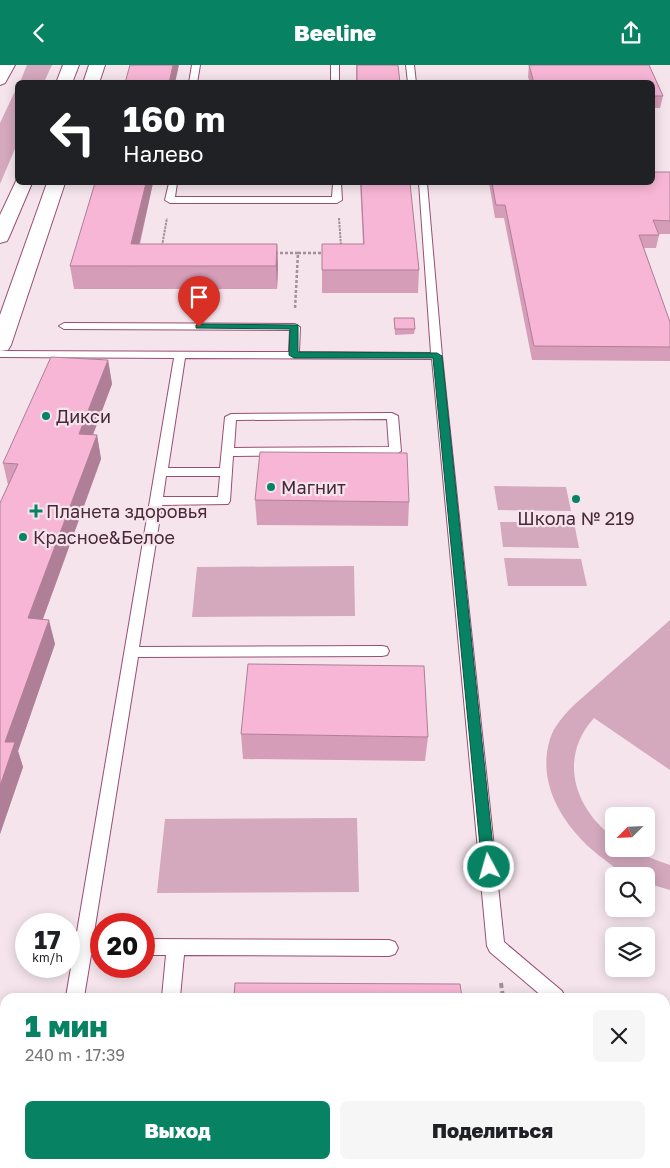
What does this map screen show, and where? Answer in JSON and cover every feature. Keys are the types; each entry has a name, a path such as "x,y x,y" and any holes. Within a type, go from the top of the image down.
{"street":[{"path":"0,80 7,65"},
{"path":"65,80 71,65"},
{"path":"92,80 98,65"},
{"path":"0,237 22,185"},
{"path":"0,345 55,185"}],"lane":[{"path":"194,80 196,65"},
{"path":"335,65 336,80"},
{"path":"410,65 412,80"},
{"path":"173,185 170,200 337,200 337,185"},
{"path":"423,185 437,356 496,946 551,993"},
{"path":"64,327 295,327 294,355"},
{"path":"0,355 437,356"},
{"path":"76,993 180,355"},
{"path":"156,501 224,501 226,472 231,417 392,416 395,451 228,452"},
{"path":"161,472 226,472"},
{"path":"132,652 382,651"},
{"path":"84,947 90,947"},
{"path":"155,947 389,948"},
{"path":"171,993 176,947"}],"path":[{"path":"160,253 170,200"},
{"path":"337,200 342,253"},
{"path":"268,253 333,253"},
{"path":"296,293 298,253"}],"shaded area":[{"path":"27,65 52,65 45,80 21,80"},
{"path":"15,91 15,149 0,184 0,123"},
{"path":"494,486 566,487 571,511 498,510"},
{"path":"500,522 574,522 579,548 503,547"},
{"path":"504,558 581,559 587,586 508,586"},
{"path":"354,566 355,616 192,617 197,567"},
{"path":"670,620 670,770 594,718 583,733 576,749 574,766 576,782 581,797 589,812 605,830 605,857 648,857 670,865 670,890 655,886 655,867 614,867 611,865 591,849 567,823 558,807 551,791 547,774 547,757 552,734 574,705"},
{"path":"357,818 359,892 157,893 165,819"}],"building":[{"path":"130,65 173,65 170,80 126,80"},
{"path":"357,65 398,65 400,80 357,80"},
{"path":"529,65 649,65 663,96 655,96 655,80 533,80"},
{"path":"655,172 670,172 670,221 653,220 659,235 639,235 670,322 670,347 534,346 505,205 496,205 492,185 655,185"},
{"path":"94,185 146,185 131,244 277,244 276,266 70,266"},
{"path":"361,185 410,185 419,270 322,270 322,244 364,244"},
{"path":"394,318 414,318 415,329 395,329"},
{"path":"51,357 108,360 79,434 97,435 28,618 49,620 5,742 15,742 0,786 0,503 18,464 3,463"},
{"path":"260,452 407,453 409,502 255,500"},
{"path":"248,664 424,666 428,737 241,734"},
{"path":"235,983 460,984 461,993 234,993"}],"place":[{"name":"Дикси","path":"46,416"},
{"name":"Магнит","path":"271,487"},
{"name":"Школа № 219","path":"576,499"},
{"name":"Планета здоровья","path":"36,511"},
{"name":"Красное&Белое","path":"23,537"}],"route":[{"path":"199,327 295,327 294,355 437,356 489,867"}]}
